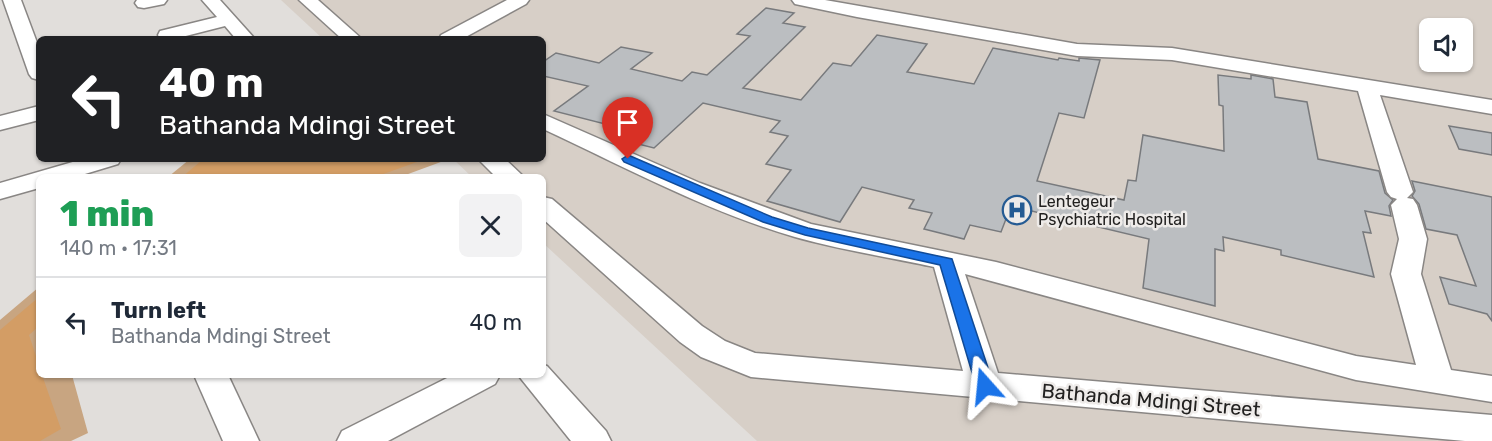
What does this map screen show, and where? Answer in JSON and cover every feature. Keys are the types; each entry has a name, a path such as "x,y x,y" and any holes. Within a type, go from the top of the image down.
{"street":[{"path":"211,0 243,36"},
{"path":"308,0 350,36"},
{"path":"454,36 520,0"},
{"path":"801,0 857,12 1077,50 1172,54 1492,106"},
{"path":"19,2 36,63"},
{"path":"166,35 229,20"},
{"path":"1367,86 1413,239 1406,274 1438,382"},
{"path":"0,123 36,114"},
{"path":"546,123 768,219 805,231 996,271 1356,368 1492,389"},
{"path":"494,162 508,174"},
{"path":"54,174 72,164"},
{"path":"0,191 36,181"},
{"name":"Bathanda Mdingi Street","path":"546,208 691,334 732,358 751,365 1492,429"},
{"path":"946,262 985,386"},
{"path":"212,378 241,441"},
{"path":"355,441 477,378"},
{"path":"538,378 593,441"}],"shaded area":[{"name":"Lentegeur Psychiatric Hospital","path":"281,0 1492,0 1492,441 757,441 546,246 546,174 469,174 456,162 546,162 546,36 320,36"},
{"path":"186,162 441,162 408,174 172,174"},
{"path":"200,162 417,162 383,174 186,174"},
{"path":"36,290 36,378 73,378 88,433 71,441 0,441 0,320"},
{"path":"36,300 36,329 29,335 36,356 36,378 43,378 61,429 40,441 0,441 0,330"}],"building":[{"path":"766,8 794,13 783,23 805,27 743,88 801,100 833,63 851,66 877,35 927,44 907,72 974,84 993,48 1058,60 1059,58 1079,61 1079,58 1100,60 1084,118 1059,113 1037,181 1124,200 1128,180 1136,181 1143,135 1224,151 1223,106 1219,105 1218,75 1251,79 1251,75 1273,79 1275,97 1307,102 1318,159 1379,171 1385,193 1393,200 1389,206 1391,216 1365,211 1371,233 1363,232 1374,277 1281,255 1281,250 1223,237 1224,251 1215,249 1215,306 1143,288 1149,239 1011,206 1001,232 970,225 964,239 924,229 932,213 909,208 914,200 862,187 840,222 767,201 791,170 766,164 788,136 770,132 780,121 703,103 654,148 614,138 625,129 554,111 588,86 546,77 546,60 556,53 599,63 621,47 652,53 631,69 682,81 692,72 707,75 750,36 737,34"},
{"path":"1449,126 1492,133 1492,155 1459,149"},
{"path":"1412,181 1492,197 1492,321 1487,314 1449,304 1440,277 1476,286 1457,235 1426,229 1419,204 1412,196 1415,191"}],"place":[{"name":"Lentegeur Psychiatric Hospital","path":"1017,210"}],"route":[{"path":"628,159 691,188 768,219 805,231 946,262 985,386"}]}
